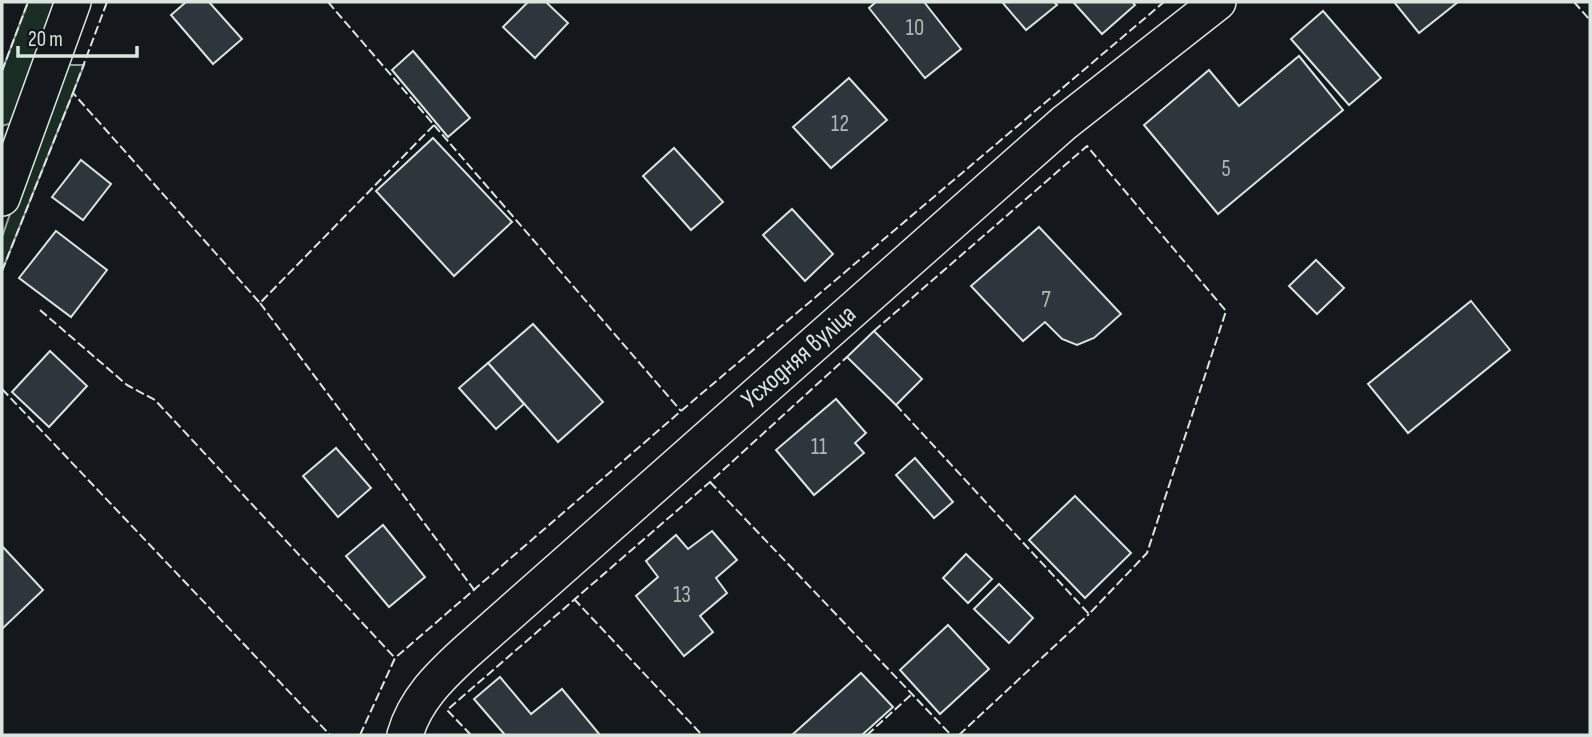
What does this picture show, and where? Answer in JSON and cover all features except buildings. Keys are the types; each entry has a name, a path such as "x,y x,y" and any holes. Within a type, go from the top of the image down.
{"street":[{"path":"2,198 73,2"},
{"name":"Усходняя вуліца","path":"405,735 409,721 432,684 465,653 1065,123 1218,2"}],"green space":[{"path":"28,2 56,2 12,123 2,126 2,71"},
{"path":"66,65 84,65 2,271 2,237 58,76"}],"fence":[{"path":"2,71 28,2"},
{"path":"73,93 107,2"},
{"path":"2,271 73,93 260,303 434,125 328,2"},
{"path":"360,735 395,658 681,411 1164,2"},
{"path":"1574,2 1590,20"},
{"path":"434,125 681,411"},
{"path":"874,331 1087,146 1226,311 1147,553 1089,614 896,405"},
{"path":"260,303 475,591"},
{"path":"40,310 127,385 155,400 395,658"},
{"path":"471,735 447,710 710,482 847,357"},
{"path":"2,389 330,735"},
{"path":"710,482 951,735"},
{"path":"574,599 702,735"},
{"path":"959,735 1089,614"},
{"path":"867,735 912,694"}]}
